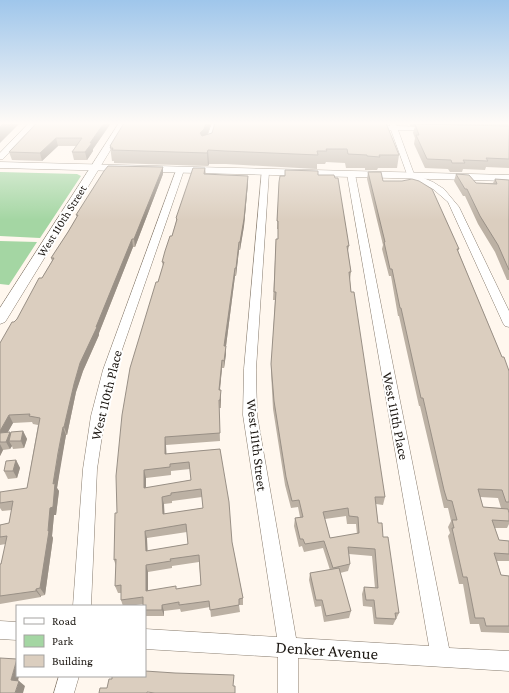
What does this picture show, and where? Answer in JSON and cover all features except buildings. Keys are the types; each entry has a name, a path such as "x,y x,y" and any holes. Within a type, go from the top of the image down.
{"main road":[{"path":"0,165 509,178"}],"street":[{"name":"West 110th Street","path":"0,319 103,155"},
{"path":"403,155 410,175 428,181 436,186 449,198 455,207 509,323"},
{"name":"West 110th Place","path":"82,605 90,469 98,416 109,370 180,170"},
{"name":"West 111th Street","path":"265,172 250,369 250,415 288,648 288,693"},
{"name":"West 111th Place","path":"351,174 441,657"},
{"path":"0,630 16,631"},
{"name":"Denker Avenue","path":"146,639 509,662"},
{"path":"64,693 69,677"}],"green space":[{"path":"0,172 77,174 81,176 40,238 0,236"},
{"path":"0,241 37,242 9,285 0,284"}]}
